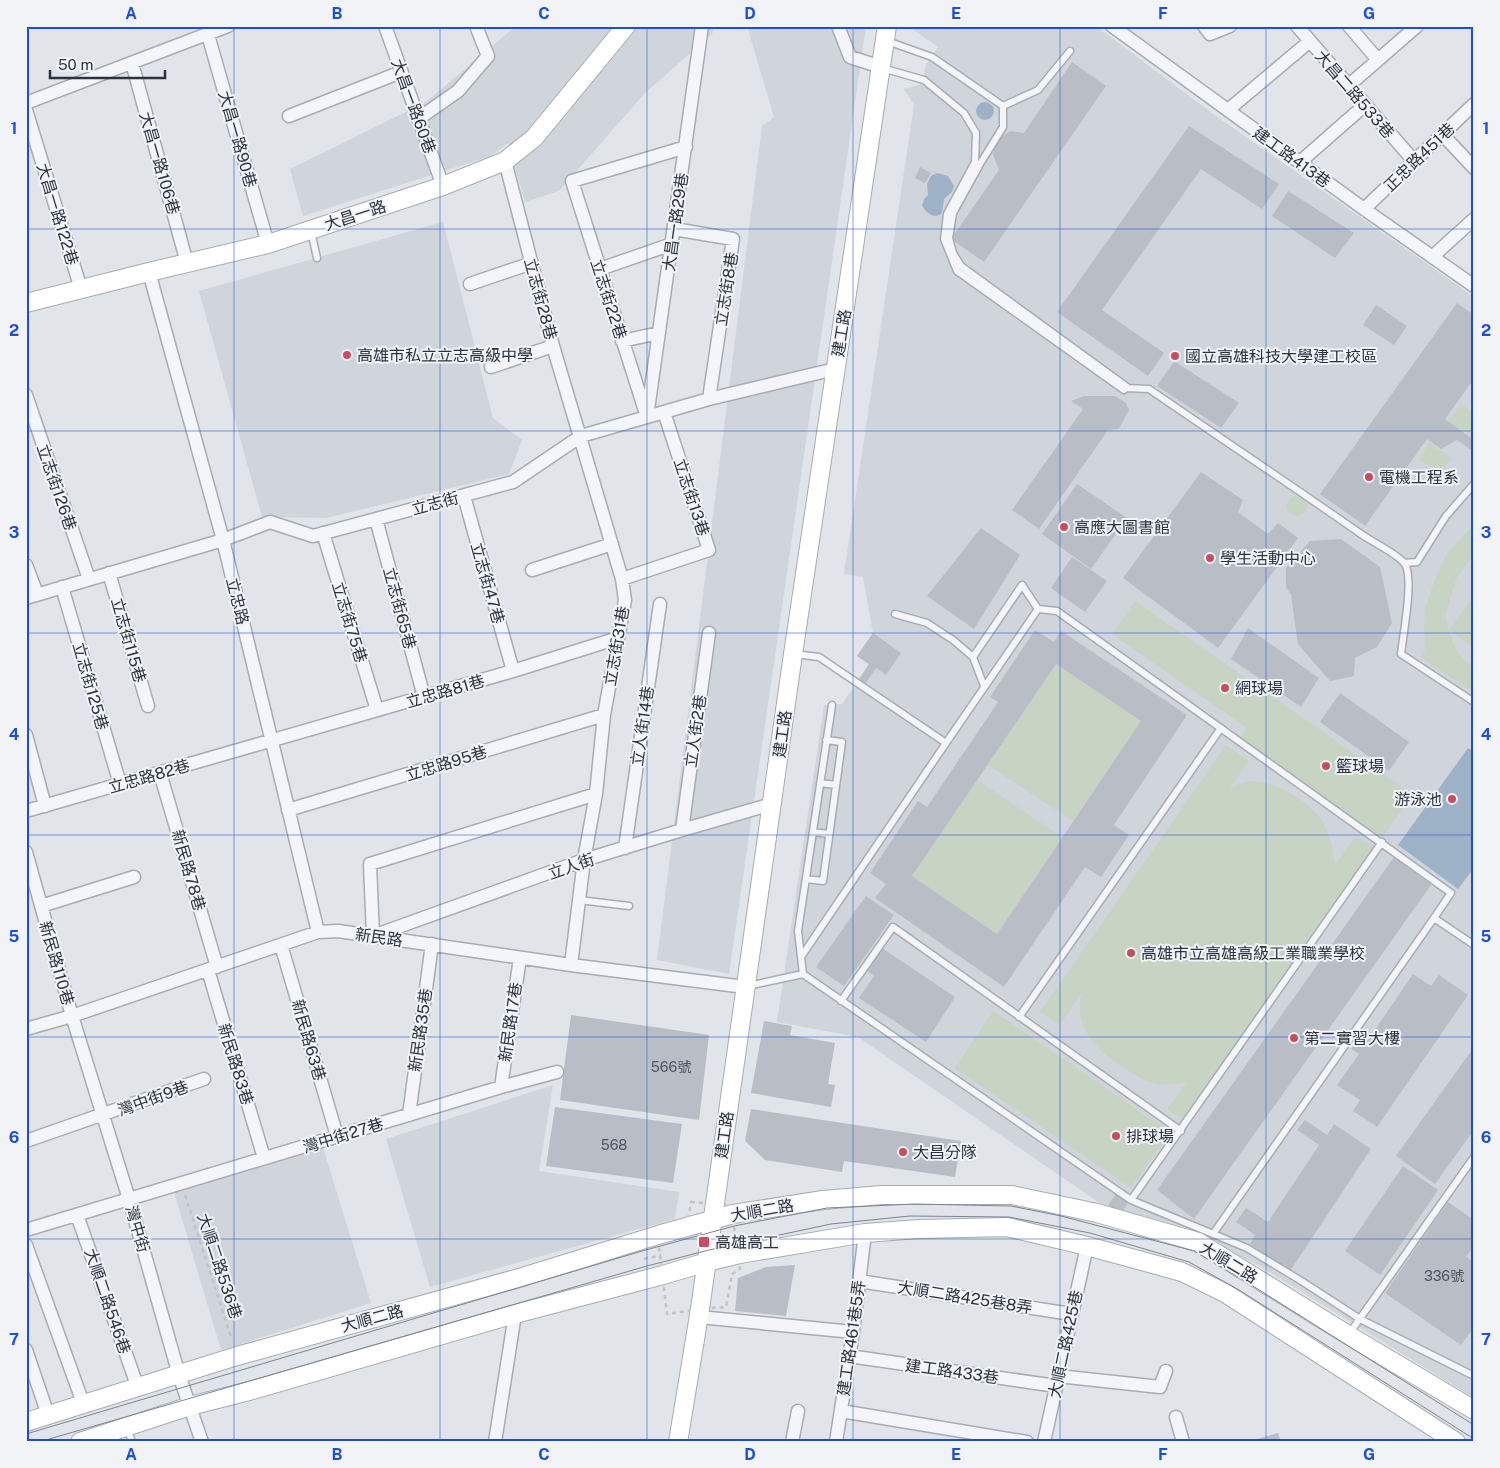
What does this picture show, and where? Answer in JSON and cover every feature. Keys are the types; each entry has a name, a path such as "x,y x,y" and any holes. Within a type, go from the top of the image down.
{"street":[{"path":"26,102 228,26"},
{"name":"大昌一路60巷","path":"385,26 443,186"},
{"path":"418,119 458,91 488,56 476,26"},
{"name":"大昌一路","path":"26,303 268,244 443,186 505,161 534,138 626,26"},
{"name":"大昌一路29巷","path":"646,417 702,26"},
{"path":"838,26 850,57 881,67"},
{"name":"建工路413巷","path":"1112,26 1364,209 1474,286"},
{"path":"1204,26 1210,34 1230,26"},
{"name":"大昌二路533巷","path":"1297,26 1414,161"},
{"path":"1349,26 1378,60"},
{"path":"1348,86 1417,26"},
{"name":"建工路","path":"678,1442 699,1317 793,654 886,33"},
{"name":"大昌一路90巷","path":"208,35 268,244"},
{"path":"1228,110 1310,41"},
{"name":"大昌一路106巷","path":"132,63 187,263"},
{"path":"289,116 401,72"},
{"name":"正忠路451巷","path":"1364,209 1474,104"},
{"path":"1300,162 1366,105"},
{"name":"大昌一路122巷","path":"26,110 81,289"},
{"path":"1443,135 1474,168"},
{"name":"立志街22巷","path":"646,417 572,181 686,147"},
{"name":"立志街28巷","path":"505,161 553,346 581,436"},
{"path":"1432,257 1474,219"},
{"name":"立志街8巷","path":"674,229 733,239 709,399"},
{"path":"600,269 672,244"},
{"path":"470,284 532,263"},
{"name":"立忠路","path":"149,272 223,540 318,932"},
{"path":"622,341 659,334"},
{"path":"491,366 553,346"},
{"name":"立志街","path":"32,596 223,540 270,522 313,536 464,496 513,482 581,436 709,399 835,368"},
{"name":"立志街126巷","path":"26,395 89,579"},
{"name":"立志街13巷","path":"622,579 709,550 664,412"},
{"name":"立志街31巷","path":"571,965 584,860 596,794 604,715 625,600 622,579 581,436"},
{"name":"立志街47巷","path":"464,496 513,671"},
{"name":"立志街65巷","path":"376,519 424,697"},
{"name":"立志街75巷","path":"323,533 378,710"},
{"path":"532,570 612,544"},
{"path":"26,565 32,596"},
{"name":"立志街115巷","path":"109,573 148,706"},
{"name":"立志街125巷","path":"62,587 120,784"},
{"name":"立人街14巷","path":"625,848 660,604"},
{"name":"立人街2巷","path":"682,830 709,633"},
{"name":"立忠路81巷","path":"271,740 513,671 618,638"},
{"name":"立忠路95巷","path":"288,810 604,715"},
{"path":"26,736 45,806"},
{"name":"立忠路82巷","path":"26,811 271,740"},
{"name":"新民路78巷","path":"160,773 212,968"},
{"path":"374,936 370,864 596,794"},
{"name":"立人街","path":"374,936 584,860 772,804"},
{"name":"新民路110巷","path":"26,852 72,1016"},
{"path":"41,906 134,877"},
{"name":"新民路","path":"26,1029 72,1016 318,932 338,931 520,958 745,987"},
{"name":"新民路35巷","path":"409,1115 432,944"},
{"name":"新民路63巷","path":"281,945 337,1136"},
{"name":"新民路17巷","path":"500,1087 520,958"},
{"name":"新民路83巷","path":"212,968 264,1158"},
{"name":"灣中街","path":"72,1016 129,1199 179,1375 202,1442"},
{"name":"灣中街27巷","path":"26,1230 500,1087 557,1072"},
{"name":"灣中街9巷","path":"26,1141 103,1116 204,1079"},
{"name":"大順二路","path":"26,1422 237,1356 519,1278 733,1214 823,1200 882,1195 1012,1195 1097,1213 1198,1242 1348,1336 1474,1410"},
{"name":"大順二路546巷","path":"77,1215 138,1388"},
{"name":"大順二路","path":"80,1442 130,1434 190,1406 249,1391 514,1314 740,1254 864,1233 919,1229 1006,1227 1087,1246 1182,1272 1225,1293 1456,1442"},
{"name":"建工路461巷5弄","path":"836,1442 864,1233"},
{"path":"26,1246 83,1404"},
{"name":"大順二路425巷","path":"1044,1442 1087,1246"},
{"name":"大順二路425巷8弄","path":"859,1281 1071,1314"},
{"path":"495,1442 514,1314"},
{"path":"699,1317 852,1332"},
{"path":"26,1350 48,1415"},
{"name":"建工路433巷","path":"849,1356 1057,1381 1160,1387 1166,1371"},
{"path":"792,1442 798,1411"},
{"path":"841,1411 1027,1442"},
{"path":"1176,1417 1183,1442"}],"lane":[{"path":"886,33 932,57 1003,106"},
{"path":"1003,106 1038,90 1070,51"},
{"path":"881,67 924,80 964,113 976,133 975,162 947,214 944,239 957,271 1124,390 1126,388 1149,388 1404,563 1408,573 1408,589 1401,654 1474,702"},
{"path":"1003,106 1003,126 953,213 949,238 953,253 962,266 1126,388"},
{"path":"311,230 317,258"},
{"path":"1404,563 1417,562 1446,516 1474,484"},
{"path":"972,657 1022,585 1038,609"},
{"path":"801,957 1038,609"},
{"path":"1038,609 1057,611 1452,893 1213,1234"},
{"path":"895,614 927,623 953,640 972,657 984,686"},
{"path":"793,654 819,657 946,743"},
{"path":"832,705 798,931 803,974 1131,1200 1247,1248 1360,1319 1474,1376"},
{"path":"1019,1017 1221,728"},
{"path":"806,879 823,882 842,742 826,740"},
{"path":"820,783 836,785"},
{"path":"813,832 829,834"},
{"path":"1131,1200 1382,842"},
{"path":"579,900 628,906"},
{"path":"1434,918 1474,945"},
{"path":"841,1001 893,926 1181,1131"},
{"path":"745,987 803,974"},
{"path":"1348,1336 1474,1157"}],"path":[{"name":"大順二路536巷","path":"181,1184 237,1356"},
{"path":"644,1259 661,1255"}],"shaded area":[{"path":"516,26 715,26 712,34 645,93 559,191 525,202 508,143 491,156 303,216 290,169 426,102"},
{"path":"747,26 866,26 729,974 657,960 762,126 774,117"},
{"path":"911,26 1096,26 1212,113 1474,297 1474,1398 1258,1265 1197,1236 1107,1208 858,1037 777,1022 824,705 842,704 869,665 857,656 873,633 863,577 844,574 914,105 904,89 922,84 926,65 938,47 911,28"},
{"name":"高雄市私立立志高級中學","path":"443,222 493,418 522,440 509,474 326,518 262,517 199,291"},
{"path":"553,1085 539,1171 679,1192 675,1219 430,1287 386,1139"},
{"path":"320,1138 371,1303 221,1350 171,1182"}],"green space":[{"path":"1461,404 1474,414 1473,437 1448,421"},
{"path":"1429,443 1451,458 1441,474 1419,459"},
{"path":"1297,496 1304,499 1307,506 1304,513 1297,516 1290,513 1287,506 1290,499"},
{"path":"1474,525 1474,555 1457,577 1445,615 1456,650 1465,661 1474,667 1474,693 1420,657 1426,648 1424,626 1426,606 1434,582 1447,553"},
{"path":"1474,596 1474,648 1449,630"},
{"path":"1135,601 1412,794 1382,838 1240,739 1247,728 1112,634"},
{"path":"1056,664 1141,721 1073,821 988,765"},
{"path":"1226,745 1249,761 1229,789 1250,781 1260,782 1271,784 1302,801 1319,816 1324,824 1330,839 1335,865 1356,836 1375,847 1182,1119 1167,1109 1187,1082 1166,1085 1150,1082 1132,1073 1110,1058 1091,1040 1085,1029 1081,1017 1080,1004 1083,991 1060,1025 1040,1012"},
{"path":"977,780 1062,837 997,934 912,876"},
{"path":"993,1011 1170,1132 1131,1188 955,1068"}],"water":[{"path":"981,102 989,102 994,107 992,118 981,120 976,115 976,107"},
{"path":"937,173 948,176 954,186 952,192 944,199 942,213 933,216 922,205 928,195 927,184 931,176"},
{"name":"游泳池","path":"1468,748 1474,752 1474,868 1458,889 1398,845"}],"building":[{"path":"1072,62 1106,86 984,262 951,239 999,170 993,155 994,146 1000,138 1010,131 1024,133"},
{"path":"1189,126 1279,184 1262,209 1201,169 1102,310 1164,353 1148,376 1057,312"},
{"path":"920,167 931,173 925,183 915,178"},
{"path":"1288,191 1354,233 1335,258 1272,216"},
{"path":"1457,303 1474,315 1474,379 1445,419 1474,440 1474,452 1457,440 1441,449 1427,439 1365,526 1320,494"},
{"path":"1376,305 1407,326 1394,345 1363,325"},
{"path":"1174,361 1239,403 1221,428 1157,386"},
{"path":"1084,396 1115,396 1126,403 1129,410 1119,429 1108,430 1039,529 1012,510 1083,409 1071,401"},
{"name":"學生活動中心","path":"1201,472 1243,500 1238,512 1268,534 1278,523 1298,538 1218,648 1123,578"},
{"path":"1077,484 1127,518 1091,569 1042,534"},
{"path":"981,528 1020,555 974,629 927,596"},
{"path":"1341,539 1380,567 1392,623 1377,647 1355,658 1354,676 1330,681 1298,644 1291,595 1286,587 1286,568 1310,541"},
{"path":"1072,557 1107,581 1085,612 1051,588"},
{"path":"1248,628 1319,678 1301,707 1231,659"},
{"path":"1035,630 1054,642 1061,631 1187,715 1114,825 1129,835 1101,877 1085,867 1004,987 875,898 886,884 870,873 918,801 927,807 998,702 990,697","holes":["1056,664 1141,721 997,934 912,876"]},
{"path":"873,633 901,653 886,675 876,668 863,687 857,682 869,664 857,656"},
{"path":"1340,693 1409,742 1389,771 1320,722"},
{"name":"第二實習大樓","path":"1394,857 1431,885 1194,1219 1157,1190"},
{"path":"866,896 894,915 844,986 816,967"},
{"path":"882,948 955,997 926,1042 859,998 874,976 867,971"},
{"path":"1413,974 1431,986 1439,975 1468,995 1377,1127 1353,1111 1360,1100 1337,1085 1359,1054 1351,1049 1361,1035 1368,1040"},
{"path":"571,1015 709,1035 699,1120 560,1100"},
{"path":"764,1021 792,1026 790,1035 835,1043 828,1084 835,1085 831,1107 751,1093"},
{"path":"1474,1047 1474,1130 1435,1184 1396,1156"},
{"path":"555,1107 682,1124 673,1183 546,1166"},
{"path":"751,1109 961,1141 955,1177 844,1161 842,1172 765,1160 745,1141"},
{"path":"1305,1120 1327,1135 1334,1124 1371,1149 1290,1271 1250,1244 1255,1235 1236,1222 1246,1208 1268,1222 1319,1145 1297,1130"},
{"path":"1403,1166 1438,1190 1380,1275 1345,1251"},
{"path":"1117,1193 1129,1201 1121,1214 1108,1205"},
{"path":"1448,1202 1474,1220 1474,1246 1466,1257 1474,1262 1474,1327 1461,1345 1385,1293"},
{"path":"795,1265 786,1316 735,1311 738,1278 766,1267"},
{"path":"1278,1433 1281,1442 1249,1442 1249,1441"}],"tram line":[{"path":"26,1434 642,1251 734,1226 827,1208 914,1204 1011,1206 1061,1216 1194,1251 1474,1425"},
{"path":"39,1442 647,1266 709,1250 831,1224 910,1216 1009,1217 1090,1233 1189,1262 1239,1290 1474,1439"}],"place":[{"name":"高雄市私立立志高級中學","path":"347,355"},
{"name":"國立高雄科技大學建工校區","path":"1175,356"},
{"name":"電機工程系","path":"1369,477"},
{"name":"高應大圖書館","path":"1064,527"},
{"name":"學生活動中心","path":"1210,558"},
{"name":"網球場","path":"1225,688"},
{"name":"籃球場","path":"1326,766"},
{"name":"游泳池","path":"1452,799"},
{"name":"高雄市立高雄高級工業職業學校","path":"1131,953"},
{"name":"第二實習大樓","path":"1294,1038"},
{"name":"排球場","path":"1116,1136"},
{"name":"大昌分隊","path":"903,1152"},
{"name":"高雄高工","path":"704,1242"}]}
